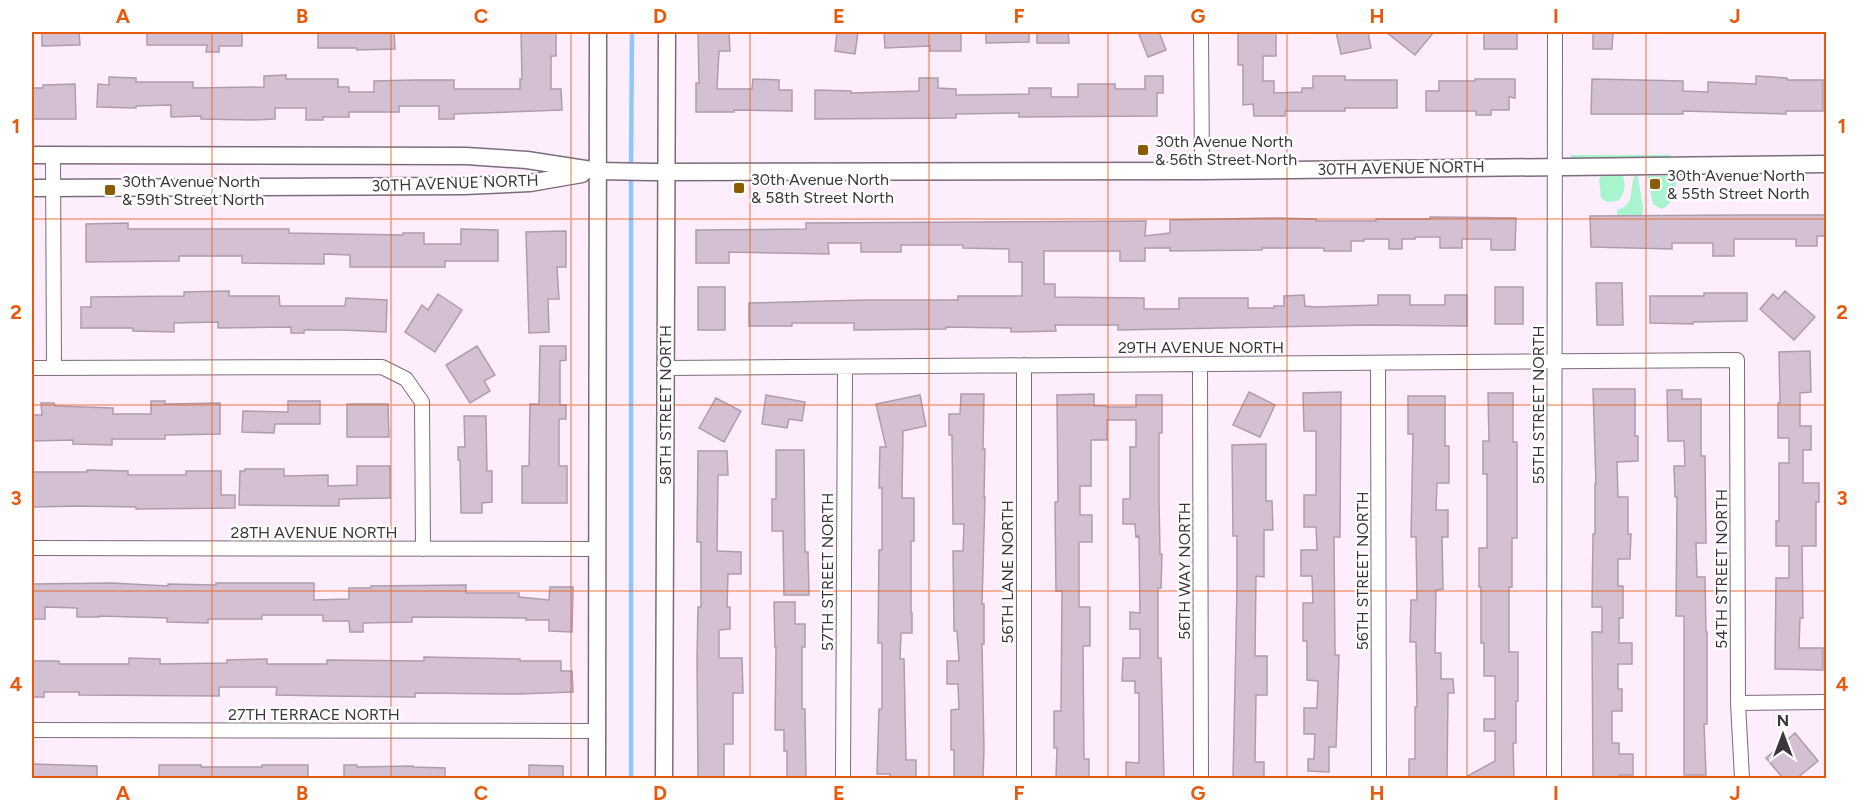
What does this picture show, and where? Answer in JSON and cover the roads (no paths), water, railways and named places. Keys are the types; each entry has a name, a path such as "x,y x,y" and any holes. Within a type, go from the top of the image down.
{"street":[{"path":"597,778 597,549 605,171 598,32"},
{"name":"58TH STREET NORTH","path":"664,778 664,368 659,172 666,32"},
{"path":"1201,32 1202,171"},
{"name":"55TH STREET NORTH","path":"1554,778 1555,32"},
{"name":"30TH AVENUE NORTH","path":"32,155 466,156 527,160 605,171 659,172 1202,171 1827,165"},
{"path":"53,155 54,368"},
{"name":"30TH AVENUE NORTH","path":"32,188 464,186 530,183 605,171"},
{"name":"29TH AVENUE NORTH","path":"664,368 1737,360"},
{"name":"54TH STREET NORTH","path":"1737,360 1738,703 1742,778"},
{"name":"56TH STREET NORTH","path":"1378,363 1379,778"},
{"name":"56TH WAY NORTH","path":"1200,364 1201,778"},
{"name":"56TH LANE NORTH","path":"1024,365 1024,778"},
{"path":"32,368 382,367 406,379 422,402 423,549"},
{"name":"57TH STREET NORTH","path":"843,778 845,367"},
{"name":"28TH AVENUE NORTH","path":"32,548 597,549"},
{"path":"1738,703 1827,702"},
{"name":"27TH TERRACE NORTH","path":"32,730 597,730"}],"waterway":[{"path":"631,167 632,32"},
{"path":"631,175 631,778"}],"place":[{"name":"30th Avenue North & 56th Street North","path":"1143,150"},
{"name":"30th Avenue North & 55th Street North","path":"1655,184"},
{"name":"30th Avenue North & 58th Street North","path":"739,188"},
{"name":"30th Avenue North & 59th Street North","path":"110,190"}]}
